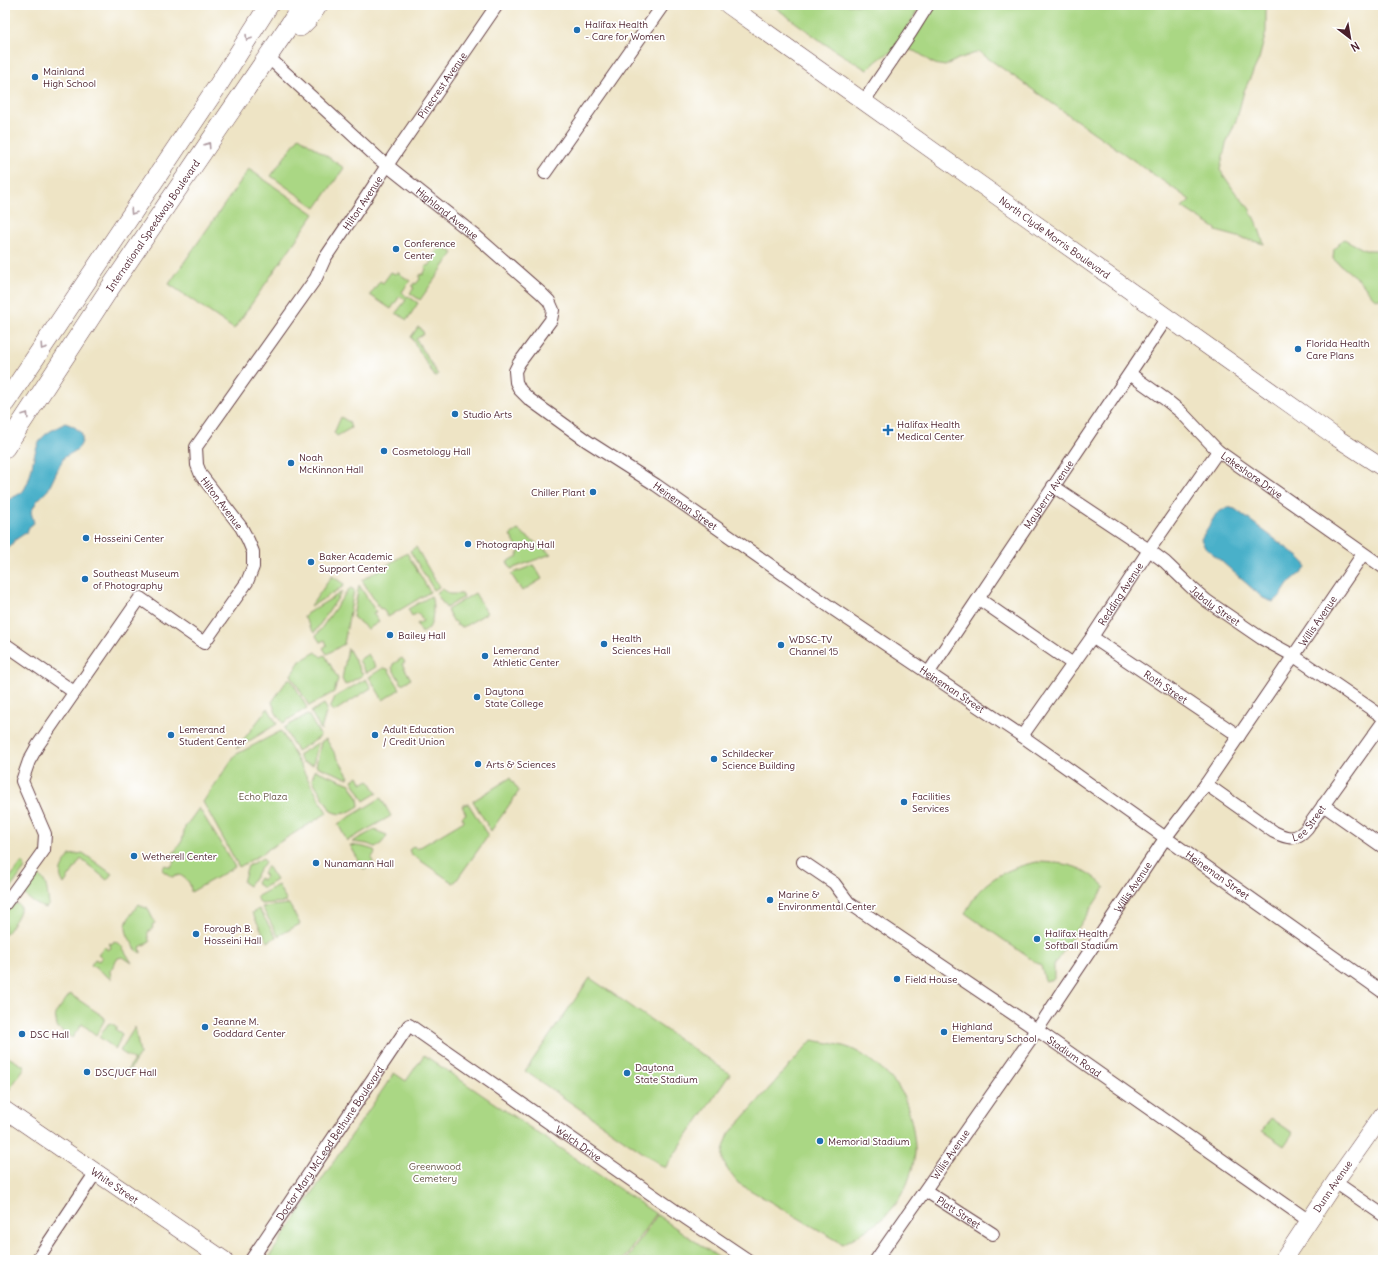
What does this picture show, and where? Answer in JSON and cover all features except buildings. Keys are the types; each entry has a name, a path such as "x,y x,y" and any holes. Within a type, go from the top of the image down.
{"main road":[{"path":"5,403 217,87 269,5"},
{"name":"International Speedway Boulevard","path":"5,448 108,291 303,5"},
{"path":"268,57 308,19 318,5"},
{"name":"North Clyde Morris Boulevard","path":"728,5 1168,316 1337,438 1383,468"},
{"path":"108,291 108,274 157,201 158,191 155,179"},
{"name":"White Street","path":"5,1110 224,1260"},
{"name":"Dunn Avenue","path":"1283,1260 1383,1114"}],"street":[{"name":"Pinecrest Avenue","path":"387,165 497,5"},
{"path":"545,173 663,5"},
{"path":"864,101 928,5"},
{"name":"Highland Avenue","path":"268,57 387,165 476,236 542,293 549,301 553,310 551,320 519,363 515,371 516,382 520,390"},
{"name":"Hilton Avenue","path":"5,904 44,850 44,834 22,781 29,761 74,692 140,598 204,643 233,599 247,582 253,567 253,552 241,527 200,475 197,465 196,447 316,278 325,258 387,165"},
{"name":"Mayberry Avenue","path":"928,672 979,599 1053,486 1168,316"},
{"name":"Lakeshore Drive","path":"1130,374 1181,412 1218,451 1383,567"},
{"name":"Heineman Street","path":"520,390 529,399 587,440 656,485 832,609 1022,736 1383,992"},
{"name":"Redding Avenue","path":"1022,736 1092,637 1149,550 1218,451"},
{"name":"Jabaly Street","path":"1053,486 1149,550 1165,562 1193,590 1207,601 1261,638 1294,656 1383,717"},
{"name":"Willis Avenue","path":"876,1260 926,1191 1037,1030 1166,837 1206,784 1364,554"},
{"path":"979,599 1073,664"},
{"name":"Roth Street","path":"1092,637 1239,736"},
{"path":"5,644 74,692"},
{"name":"Lee Street","path":"1206,784 1274,832 1282,836 1293,838 1301,835 1383,722"},
{"path":"1323,806 1383,847"},
{"name":"Stadium Road","path":"803,862 834,883 849,902 1037,1030 1309,1221"},
{"name":"Doctor Mary McLeod Bethune Boulevard","path":"251,1260 409,1025"},
{"name":"Welch Drive","path":"409,1025 680,1215 748,1260"},
{"path":"37,1260 96,1172"},
{"path":"1335,1182 1383,1215"},
{"name":"Platt Street","path":"926,1191 993,1234"}],"green space":[{"path":"772,5 921,5 904,33 913,40 935,5 1264,5 1266,9 1266,32 1259,59 1244,91 1237,118 1226,144 1220,170 1235,192 1249,208 1258,226 1264,244 1216,231 1216,229 1182,207 1190,200 979,52 958,59 945,66 934,64 922,55 912,51 905,49 898,50 884,56 867,70 825,44"},
{"path":"299,137 344,168 316,208 271,176"},
{"path":"249,169 314,214 234,329 169,284"},
{"path":"1344,239 1365,250 1383,250 1383,300 1374,298 1359,280 1333,259 1334,249"},
{"path":"441,245 453,253 420,300 410,293 414,288 412,287 414,283 416,284 420,279 419,277 421,274 423,275 426,269 425,268 427,265 429,266 433,260 431,259"},
{"path":"391,272 395,274 397,272 410,281 402,292 407,297 408,296 418,303 407,320 396,313 406,300 400,296 391,309 370,295 380,281 383,283"},
{"path":"418,327 421,328 424,334 416,339 438,375 435,377 411,337"},
{"path":"341,417 349,422 351,428 337,436 334,433"},
{"path":"518,530 551,554 511,569 507,562 518,556 517,554 520,552 510,535"},
{"path":"416,547 439,587 434,590 410,551"},
{"path":"407,553 430,592 388,617 382,608 380,609 362,580"},
{"path":"534,565 542,579 522,591 511,574"},
{"path":"332,576 344,584 344,586 310,607"},
{"path":"359,585 376,612 373,613 379,622 368,629 353,617"},
{"path":"351,588 354,590 344,644 327,654 323,648 327,645 325,640 320,642 316,636 348,590"},
{"path":"442,589 449,594 462,594 464,597 446,608 436,593"},
{"path":"342,592 314,633 304,617 306,614"},
{"path":"475,593 487,613 463,627 456,625 457,623 455,621 454,622 447,610"},
{"path":"431,596 433,608 432,618 428,629 422,633 417,624 423,621 418,613 412,616 408,609"},
{"path":"348,648 363,675 345,685 342,679"},
{"path":"316,652 321,657 325,655 338,679 334,692 309,706 291,675 300,661"},
{"path":"368,654 376,667 366,673 359,660"},
{"path":"402,658 405,662 402,664 411,679 402,684 392,668 393,664"},
{"path":"383,668 388,669 400,689 383,700 369,677"},
{"path":"288,679 291,679 307,708 283,723 276,713 272,702"},
{"path":"366,679 371,688 333,712 330,708 335,697"},
{"path":"324,704 327,709 321,730 311,712"},
{"path":"268,708 277,724 236,749"},
{"path":"308,714 320,735 319,738 297,751 284,728"},
{"name":"Echo Plaza","path":"281,731 327,813 239,867 203,802 235,755"},
{"path":"326,739 349,777 347,778 316,766 321,742"},
{"path":"318,743 313,765 302,762 298,755"},
{"path":"315,770 350,784 358,798 359,806 342,814 331,811 312,779"},
{"path":"358,776 362,784 369,780 377,793 364,801 352,780"},
{"path":"510,778 519,791 491,831 473,801"},
{"path":"381,798 391,816 347,841 338,824"},
{"path":"468,803 488,836 456,881 453,883 411,854 409,850 414,846 417,849 464,821 462,817 466,814 462,806"},
{"path":"199,808 235,867 191,892 190,884 185,878 180,875 172,877 162,870 165,865 171,867 176,858 173,854 182,841 185,827"},
{"path":"374,830 387,835 385,839 377,846 375,847 367,844 352,842"},
{"path":"350,845 374,850 375,853 372,861 374,864 364,870"},
{"path":"83,853 112,874 107,880 81,859 64,884 61,876 61,869 70,855"},
{"path":"263,858 265,862 249,886 243,882 248,866"},
{"path":"22,862 25,868 5,896 5,884"},
{"name":"Halifax Health Softball Stadium","path":"1037,862 1057,863 1074,867 1089,874 1105,887 1054,965 1054,979 1045,981 1041,966 965,913 979,891 993,879 1014,868"},
{"path":"267,866 276,880 263,888 256,883 259,878 263,880 266,876 263,873"},
{"path":"37,875 41,877 45,883 49,904 46,908 33,902 24,894 23,891 34,876"},
{"path":"278,885 287,902 261,904 256,897"},
{"path":"13,904 20,907 20,912 5,935 5,914"},
{"path":"139,904 145,908 147,907 155,923 152,925 153,928 148,934 150,942 140,947 141,953 135,948 129,938 126,928 128,919"},
{"path":"289,904 300,924 278,936 262,907"},
{"path":"259,909 276,937 268,942 252,913"},
{"path":"114,941 121,945 132,963 123,957 118,958 110,971 111,979 91,965 95,959 99,961 102,957 98,954 105,946 107,950 111,948 109,943 112,944"},
{"name":"Daytona State Stadium","path":"590,978 730,1074 665,1168 525,1071"},
{"path":"70,994 104,1017 104,1021 96,1035 82,1024 72,1038 57,1027 55,1014"},
{"path":"111,1023 117,1027 115,1029 122,1034 116,1049 99,1037 108,1024"},
{"path":"135,1027 140,1054 126,1075 124,1075 134,1060 120,1051"},
{"name":"Memorial Stadium","path":"812,1040 840,1045 851,1049 868,1058 881,1069 893,1080 901,1091 907,1104 913,1130 915,1147 914,1160 908,1182 901,1197 892,1209 881,1219 843,1244 738,1183 728,1171 723,1161 724,1150 729,1134"},
{"path":"5,1055 25,1067 7,1093 5,1089"},
{"name":"Greenwood Cemetery","path":"424,1055 656,1214 623,1260 267,1260 394,1073 406,1081"},
{"path":"1271,1118 1293,1133 1284,1146 1262,1131"},
{"path":"657,1215 721,1259 626,1260"}],"water":[{"path":"65,423 73,426 81,432 82,442 75,451 64,457 48,490 37,501 31,512 34,523 29,527 27,532 15,540 5,552 5,502 24,490 30,476 38,444 42,438 50,431"},
{"path":"1227,507 1235,509 1304,562 1306,567 1290,582 1281,595 1273,602 1263,598 1204,546 1201,539 1216,514"}],"place":[{"name":"Halifax Health - Care for Women","path":"577,30"},
{"name":"Mainland High School","path":"35,77"},
{"name":"Conference Center","path":"396,249"},
{"name":"Florida Health Care Plans","path":"1298,349"},
{"name":"Studio Arts","path":"455,414"},
{"name":"Halifax Health Medical Center","path":"888,430"},
{"name":"Cosmetology Hall","path":"384,451"},
{"name":"Noah McKinnon Hall","path":"291,463"},
{"name":"Chiller Plant","path":"593,492"},
{"name":"Hosseini Center","path":"86,538"},
{"name":"Photography Hall","path":"468,544"},
{"name":"Baker Academic Support Center","path":"311,562"},
{"name":"Southeast Museum of Photography","path":"85,579"},
{"name":"Bailey Hall","path":"390,635"},
{"name":"Health Sciences Hall","path":"604,644"},
{"name":"WDSC-TV Channel 15","path":"781,645"},
{"name":"Lemerand Athletic Center","path":"485,656"},
{"name":"Daytona State College","path":"477,697"},
{"name":"Lemerand Student Center","path":"171,735"},
{"name":"Adult Education / Credit Union","path":"375,735"},
{"name":"Schildecker Science Building","path":"714,759"},
{"name":"Arts & Sciences","path":"478,764"},
{"name":"Facilities Services","path":"904,802"},
{"name":"Wetherell Center","path":"134,856"},
{"name":"Nunamann Hall","path":"316,863"},
{"name":"Marine & Environmental Center","path":"770,900"},
{"name":"Forough B. Hosseini Hall","path":"196,934"},
{"name":"Halifax Health Softball Stadium","path":"1037,939"},
{"name":"Field House","path":"897,979"},
{"name":"Jeanne M. Goddard Center","path":"205,1027"},
{"name":"Highland Elementary School","path":"944,1032"},
{"name":"DSC Hall","path":"22,1034"},
{"name":"DSC/UCF Hall","path":"87,1072"},
{"name":"Daytona State Stadium","path":"627,1073"},
{"name":"Memorial Stadium","path":"820,1141"}]}
